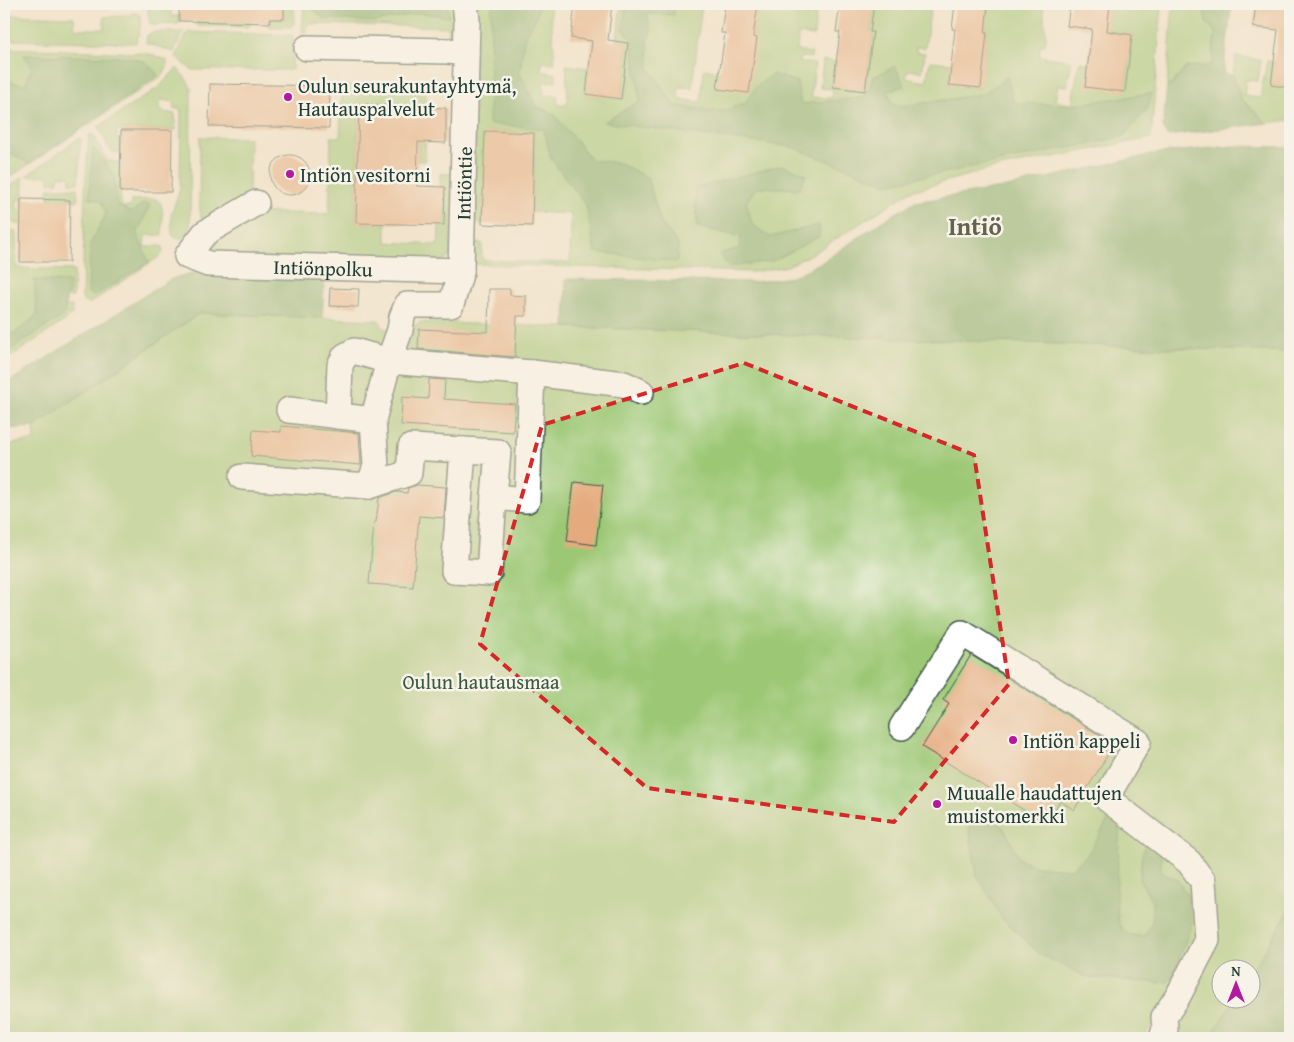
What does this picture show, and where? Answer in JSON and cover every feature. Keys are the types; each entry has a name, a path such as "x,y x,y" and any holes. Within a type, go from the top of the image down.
{"street":[{"name":"Intiöntie","path":"389,361 407,305 451,305 461,271 467,20 465,4"},
{"path":"307,48 466,53"},
{"name":"Intiönpolku","path":"256,203 205,233 187,256 208,264 461,271"},
{"path":"338,416 340,365 345,356 354,351 389,361 532,372 624,384 641,392"},
{"path":"369,486 376,466 373,420 389,361"},
{"path":"494,497 527,500 532,372"},
{"path":"289,410 373,420"},
{"path":"242,477 369,486 409,473 411,447 498,452 489,573 454,571 463,450"},
{"path":"902,727 962,633 1138,742 1106,798 1189,862 1203,881 1207,940 1178,996 1164,1017 1165,1029 1162,1038"}],"highlighted area":[{"path":"744,363 974,455 1009,684 894,822 647,788 480,644 542,425"}],"green space":[{"path":"148,4 171,4 171,16 179,16 179,24 153,25 150,23"},
{"path":"284,4 294,4 294,23 292,27 270,27 270,19 284,19"},
{"path":"304,4 455,4 457,36 452,40 448,40 448,27 308,24 307,33 302,33"},
{"path":"314,4 447,4 449,17 420,13 375,22 325,19 312,9"},
{"path":"476,4 550,4 555,63 542,62 541,71 556,74 556,81 543,82 544,96 557,95 558,105 566,105 568,100 566,65 589,68 586,94 621,98 628,43 617,41 621,4 702,4 692,88 679,87 678,99 701,102 704,69 720,71 757,38 753,37 758,4 817,4 814,36 798,34 797,51 812,53 811,58 801,57 799,62 815,64 811,97 832,98 833,89 820,88 823,60 836,62 833,87 865,91 873,33 870,32 874,4 931,4 925,48 916,47 916,52 925,53 922,72 908,70 906,78 926,82 930,61 952,63 949,85 980,88 987,33 985,33 988,4 1043,4 1046,38 1045,45 1040,45 1039,56 1072,61 1067,86 1058,85 1055,101 1072,104 1079,62 1088,63 1125,92 1132,35 1107,31 1110,4 1162,4 1151,138 990,169 911,191 817,251 788,266 754,272 470,264 470,246 477,243 482,243 482,260 570,263 571,214 532,212 534,133 486,131 482,224 472,219"},
{"path":"494,4 539,4 536,18 524,39 520,74 537,107 553,113 592,160 619,163 647,177 661,223 678,244 677,262 595,252 586,205 551,159 544,129 489,124 491,9"},
{"path":"626,4 672,4 675,15 647,14 651,30 648,41 649,68 675,106 723,111 745,103 756,87 773,74 797,82 801,104 866,97 873,77 895,66 905,86 888,91 892,104 903,106 983,94 1007,77 1014,103 1072,105 1152,93 1148,108 1123,137 887,184 792,147 604,122 640,101 632,40 623,29"},
{"path":"1173,4 1203,4 1206,23 1215,31 1212,66 1186,67 1171,85 1167,85"},
{"path":"1203,4 1232,4 1224,65 1225,74 1233,75 1241,99 1267,123 1167,136 1163,127 1167,85 1172,85 1186,67 1212,65 1215,31 1206,23"},
{"path":"136,13 140,15 141,22 136,43 4,40 4,15 74,17 75,29 104,29 104,17"},
{"path":"197,17 250,17 250,26 198,26"},
{"path":"155,32 183,32 174,52 146,43 147,35"},
{"path":"188,32 292,35 292,69 192,70 176,57"},
{"path":"4,48 143,53 167,60 167,67 163,75 4,181"},
{"path":"24,55 128,57 146,62 158,75 29,164 12,154 4,113 4,80 25,85 32,67"},
{"path":"1236,56 1261,60 1258,81 1246,80 1244,96 1260,98 1267,61 1274,62 1271,85 1290,88 1290,120 1267,123 1241,99 1233,75"},
{"path":"177,68 191,88 190,231 188,235 182,238 173,236 171,215 180,189 181,110 173,108 175,102 161,100 159,111 175,114 176,130 117,130 117,140 121,140 121,153 113,152 109,148 98,127 159,87"},
{"path":"342,85 426,88 425,161 418,161 419,106 359,105 356,223 386,223 386,242 438,245 439,225 444,225 445,187 440,187 440,173 453,174 451,251 449,257 441,262 208,257 202,242 251,212 329,214 331,137 340,137"},
{"path":"89,135 94,135 109,161 121,163 120,192 122,207 131,207 131,200 156,199 161,206 163,215 162,235 145,235 144,247 162,246 163,252 159,257 90,303 84,302 82,298 85,190"},
{"path":"200,137 250,138 249,197 205,222 201,217 199,202"},
{"path":"79,138 81,139 78,183 70,183 70,176 58,176 58,182 49,183 49,176 26,176"},
{"path":"1233,146 1290,147 1290,352 565,327 566,279 754,282 792,277 824,261 884,220 915,202 1002,188 1158,153"},
{"path":"93,147 114,175 117,205 131,212 143,204 150,205 137,234 149,262 94,296 88,293 90,244 106,214 101,201 89,198"},
{"path":"782,165 806,174 800,189 757,187 746,202 752,224 770,237 819,225 820,236 773,261 728,267 720,254 739,248 741,237 697,227 695,188"},
{"path":"23,177 23,199 17,200 17,210 21,210 21,224 15,224 4,207 4,190"},
{"path":"48,188 77,188 78,200 49,200"},
{"path":"4,220 9,230 16,231 17,268 74,271 73,297 66,297 66,306 72,306 72,314 69,318 4,361"},
{"path":"195,272 325,276 322,318 200,313 34,427 4,429 4,385 171,279"},
{"path":"34,280 69,282 69,293 66,297 63,316 4,354 4,334 15,333 37,315"},
{"name":"Oulun hautausmaa","path":"200,313 379,320 384,329 407,330 421,322 1290,352 1290,909 1259,960 1212,960 1212,1010 1228,1010 1210,1038 1184,1038 1166,1027 1159,1014 1143,1038 4,1038 4,448 15,443 35,441 34,427"},
{"path":"980,817 991,818 1004,828 1019,858 1035,866 1071,869 1088,854 1108,820 1115,817 1120,822 1116,900 1119,925 1129,935 1145,936 1152,922 1152,901 1139,879 1145,846 1151,843 1161,852 1161,871 1165,875 1177,879 1188,896 1192,922 1173,977 1168,982 1158,983 1086,977 1041,955 1002,918 977,875 969,829 970,821"},
{"path":"1290,909 1290,1038 1210,1038 1228,1010 1262,1010 1262,960 1259,960"}],"building":[{"path":"179,4 284,4 284,19 270,19 270,23 179,21"},
{"path":"575,4 612,4 608,40 628,43 621,99 586,94 592,41 571,38"},
{"path":"725,4 758,4 753,37 757,38 749,93 717,89 725,33 721,33"},
{"path":"840,4 874,4 870,32 873,32 865,91 833,87 840,32 836,32"},
{"path":"955,4 988,4 981,88 949,85 955,29 952,29"},
{"path":"1070,4 1110,4 1107,31 1132,35 1125,92 1085,87 1092,29 1067,26"},
{"path":"1256,4 1290,4 1290,88 1271,85 1278,30 1253,27"},
{"path":"210,84 330,86 329,128 209,126"},
{"path":"359,104 446,108 446,143 418,142 417,186 445,187 444,225 356,223"},
{"path":"121,130 172,130 171,192 120,192"},
{"path":"485,131 534,133 532,226 482,224"},
{"name":"Intiön vesitorni","path":"294,155 301,158 307,164 310,175 309,183 301,192 294,195 286,195 279,192 271,183 270,171 273,164 282,156"},
{"path":"21,199 70,200 69,262 20,262"},
{"path":"330,288 359,289 358,307 329,306"},
{"path":"489,289 510,289 510,295 526,296 526,316 517,316 515,357 418,349 419,329 488,332"},
{"path":"429,379 445,380 444,399 515,404 513,432 401,425 402,397 428,399"},
{"path":"281,426 359,433 361,465 251,456 253,430 281,432"},
{"path":"574,482 603,485 596,545 567,541"},
{"path":"417,485 446,487 444,518 419,516 413,587 369,584 374,522 376,522 379,498 396,492 407,493 408,488"},
{"name":"Intiön kappeli","path":"971,655 1101,736 1095,744 1109,753 1074,810 1060,801 1046,824 922,747 949,704 943,700"}],"place":[{"name":"Oulun seurakuntayhtymä, Hautauspalvelut","path":"288,97"},
{"name":"Intiön vesitorni","path":"290,174"},
{"name":"Intiön kappeli","path":"1013,740"},
{"name":"Muualle haudattujen muistomerkki","path":"937,804"}],"district":[{"name":"Intiö","path":"975,226"}]}
